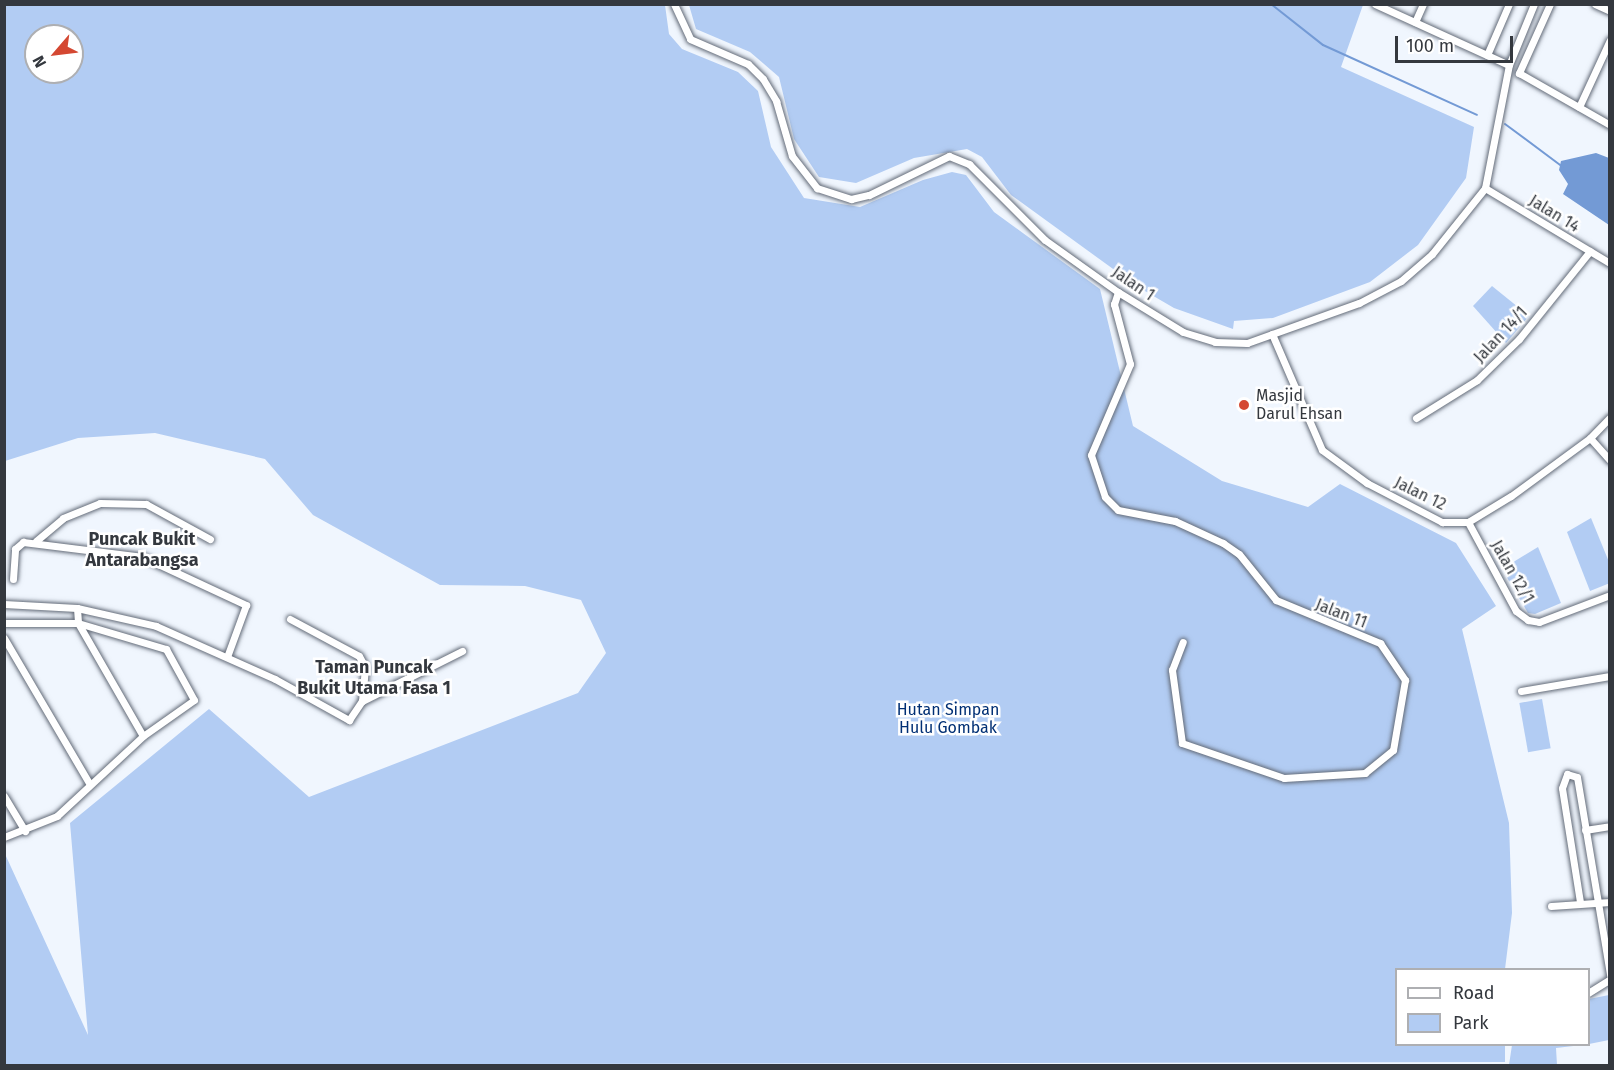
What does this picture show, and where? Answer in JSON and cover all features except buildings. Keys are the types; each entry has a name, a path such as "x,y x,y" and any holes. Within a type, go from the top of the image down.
{"street":[{"name":"Jalan 1","path":"674,4 690,39 748,64 763,78 776,101 792,156 817,188 851,199 869,195 949,156 969,164 1045,240 1118,292 1183,332 1215,342 1247,343 1359,303 1401,280 1432,254 1485,188 1509,65 1534,4"},
{"path":"1375,4 1509,65"},
{"path":"1414,22 1424,4"},
{"path":"1487,55 1509,4"},
{"path":"1550,4 1519,73 1610,125"},
{"path":"1594,4 1610,11"},
{"path":"1579,107 1610,40"},
{"name":"Jalan 14","path":"1485,188 1610,263"},
{"name":"Jalan 14/1","path":"1416,418 1485,372 1590,251"},
{"name":"Jalan 11","path":"1118,292 1114,304 1130,364 1091,455 1106,497 1118,510 1175,521 1223,543 1239,554 1276,600 1380,643 1405,680 1393,750 1365,773 1284,778 1182,743 1172,670 1183,642"},
{"name":"Jalan 12","path":"1272,333 1312,432 1333,462 1442,522 1468,522"},
{"path":"1468,522 1590,438 1610,417"},
{"path":"1590,438 1610,460"},
{"path":"13,579 15,549 36,541 89,504 140,503 210,539"},
{"name":"Jalan 12/1","path":"1468,522 1516,611 1528,620 1539,622 1610,596"},
{"path":"36,541 142,556 240,599 246,614 227,657"},
{"path":"4,604 77,608 156,626 227,657 349,720 362,701 462,651"},
{"path":"77,608 78,623 143,736"},
{"path":"290,619 358,656 365,668 362,701"},
{"path":"4,623 78,623 125,633 171,653 194,700 143,736 89,783 57,816 25,831 4,837"},
{"path":"4,638 89,783"},
{"path":"1521,691 1610,676"},
{"path":"1580,902 1562,788 1567,774 1577,777 1610,977 1590,992"},
{"path":"4,796 25,831"},
{"path":"1585,830 1610,826"},
{"path":"1551,906 1580,902 1597,904 1610,902"}],"green space":[{"name":"Hutan Simpan Hulu Gombak","path":"5,5 665,5 669,34 682,49 738,72 758,91 771,147 804,198 860,207 923,180 952,172 966,175 994,212 1100,289 1133,426 1222,481 1308,507 1340,484 1456,543 1496,606 1462,629 1509,823 1512,913 1505,968 1395,968 1395,1046 1505,1046 1505,1062 5,1065 5,854 88,1035 70,823 209,709 309,797 578,693 606,653 581,600 525,586 440,585 313,515 265,459 155,433 78,438 5,461"},
{"path":"689,5 1363,5 1341,67 1474,127 1466,178 1418,245 1370,282 1273,318 1234,321 1233,329 1174,308 1138,287 1011,195 982,157 967,149 914,158 856,183 819,177 794,139 779,77 750,52 696,29"},
{"path":"1492,286 1529,316 1506,343 1473,306"},
{"path":"1591,518 1609,562 1610,583 1590,591 1567,532"},
{"path":"1538,547 1561,603 1535,614 1528,613 1502,569"},
{"path":"1542,699 1551,748 1528,752 1519,703"},
{"path":"1609,995 1609,1040 1590,1044 1590,999"},
{"path":"1512,1046 1573,1046 1556,1048 1557,1065 1509,1065"}],"shaded area":[{"path":"1596,153 1609,158 1609,225 1563,194 1568,184 1559,170 1561,161"}],"waterway":[{"path":"1271,4 1323,45 1477,115"},
{"path":"1505,124 1563,167"}],"place":[{"name":"Masjid Darul Ehsan","path":"1244,405"}],"district":[{"name":"Puncak Bukit Antarabangsa","path":"142,550"},
{"name":"Taman Puncak Bukit Utama Fasa 1","path":"374,678"}]}
